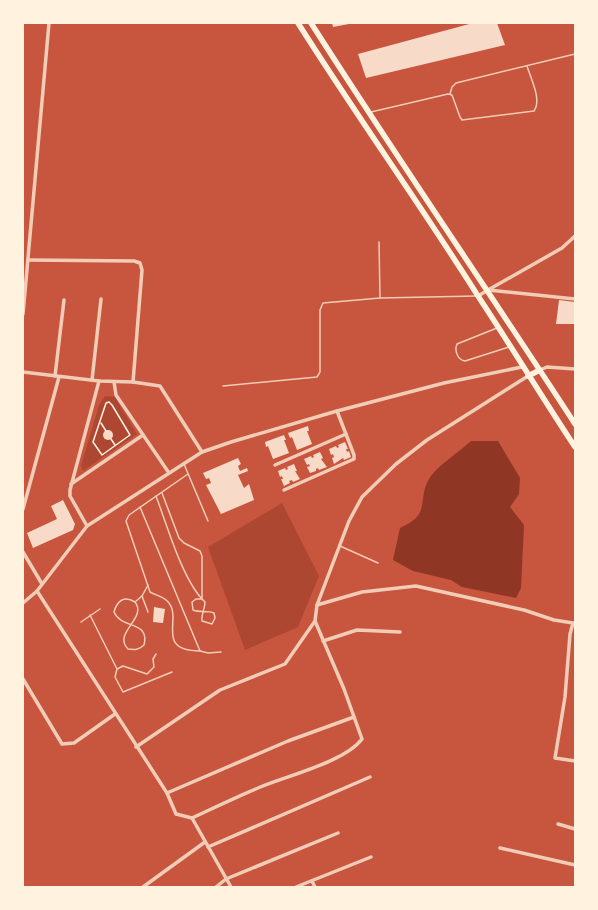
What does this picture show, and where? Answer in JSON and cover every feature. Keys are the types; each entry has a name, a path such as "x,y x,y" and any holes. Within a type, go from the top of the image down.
{"main road":[{"path":"298,23 359,118 478,296 509,347 575,447"},
{"path":"311,23 368,112 488,290 575,424"},
{"path":"359,118 368,112"},
{"path":"528,376 540,370"}],"street":[{"path":"23,314 50,23"},
{"path":"478,296 562,248 575,236"},
{"path":"29,260 134,261 140,263 142,270 133,382"},
{"path":"488,290 575,299"},
{"path":"92,380 101,299"},
{"path":"23,509 57,376 64,300"},
{"path":"23,603 37,591 87,526 202,452 337,411 444,383 522,367"},
{"path":"540,370 547,367 575,369"},
{"path":"23,372 100,381 154,384 162,389 202,452"},
{"path":"136,747 220,690 285,664 315,622 317,605 349,521 362,497 396,464 428,440 528,376"},
{"path":"87,526 70,496 71,484 100,381"},
{"path":"114,382 116,395 169,472"},
{"path":"284,490 352,460 354,455 337,411"},
{"path":"275,465 346,434"},
{"path":"71,484 143,435"},
{"path":"23,552 42,584"},
{"path":"317,605 362,592 416,586 524,610 554,620 574,623 570,634 565,698 555,758 575,761"},
{"path":"37,591 167,793 176,814 192,818 258,788 321,764 357,747 362,739 315,622"},
{"path":"323,641 357,630 400,632"},
{"path":"23,679 62,744 74,743 115,714"},
{"path":"167,793 288,741 354,717"},
{"path":"208,847 370,777"},
{"path":"192,818 231,887"},
{"path":"558,824 575,829"},
{"path":"216,887 226,879 338,833"},
{"path":"143,887 205,842"},
{"path":"500,848 575,865"},
{"path":"296,887 371,857"},
{"path":"312,881 315,887"}],"lane":[{"path":"527,66 537,100 537,106 534,111 462,120 450,94 452,87 456,83 575,54"},
{"path":"368,112 450,94"},
{"path":"379,242 380,298"},
{"path":"223,386 317,377 320,372 320,310 322,305 326,302 380,298 478,296"},
{"path":"498,328 457,344 457,355 460,359 465,361 509,347"},
{"path":"184,463 208,521"},
{"path":"188,474 129,515 126,521 150,592 162,597 170,604 173,613 172,635 178,646 188,651 208,653 221,652"},
{"path":"162,492 179,538 184,543 200,551 202,556 202,599"},
{"path":"156,496 190,583 205,602 203,612 201,615 202,621 212,624 216,618 214,613 209,611 203,612 193,610 191,607 192,602 196,599 202,599"},
{"path":"140,507 200,651"},
{"path":"340,546 378,563"},
{"path":"135,602 142,596 148,585"},
{"path":"142,596 148,612"},
{"path":"135,602 127,598 123,599 116,605 114,612 119,620 130,625 141,628 144,633 144,645 140,649 128,649 124,645 124,635 130,625 138,609 135,602"},
{"path":"81,622 100,608"},
{"path":"90,615 117,669 115,677 123,692 172,672"},
{"path":"117,669 123,666 147,674 154,667 153,659 156,654"}],"path":[{"path":"109,402 130,434 102,456 93,442 100,422 106,403 109,402"},
{"path":"100,422 106,432"},
{"path":"111,439 115,445"}],"shaded area":[{"path":"105,396 115,397 137,434 83,471 81,466 99,405"},
{"path":"471,441 498,441 520,478 519,494 510,507 524,525 521,588 516,598 462,587 451,580 413,571 393,560 400,528 417,517 421,511 426,484 431,476 444,463"},
{"path":"282,503 319,576 298,627 245,650 208,547"}],"building":[{"path":"332,23 349,23 349,24 333,27"},
{"path":"473,23 497,23 505,45 366,78 358,54"},
{"path":"559,300 575,302 575,324 556,324"},
{"path":"308,426 309,431 307,431 312,444 297,450 292,437 290,438 288,433"},
{"path":"106,430 110,430 113,435 110,440 106,440 103,437 103,433"},
{"path":"284,435 286,440 284,440 289,453 273,459 268,446 266,447 265,442"},
{"path":"345,442 348,449 346,449 347,452 349,451 351,457 344,460 343,458 334,464 332,458 334,457 333,454 331,455 329,449 336,446 337,448 339,447 338,445"},
{"path":"320,452 323,458 321,459 327,467 319,470 318,468 316,471 310,473 307,467 310,466 309,464 307,465 304,459 311,456 312,458 314,457 313,455"},
{"path":"238,458 241,464 238,466 240,471 247,468 248,471 238,475 244,488 249,484 254,500 221,514 206,485 211,483 209,478 206,479 203,473"},
{"path":"294,464 297,471 295,471 300,479 293,482 292,480 289,481 290,483 284,486 281,479 283,479 282,476 280,477 278,471 285,468 286,470 288,469 287,467"},
{"path":"63,500 75,524 73,530 33,548 27,533 57,519 51,506"},
{"path":"154,607 165,609 163,623 153,622"}]}
